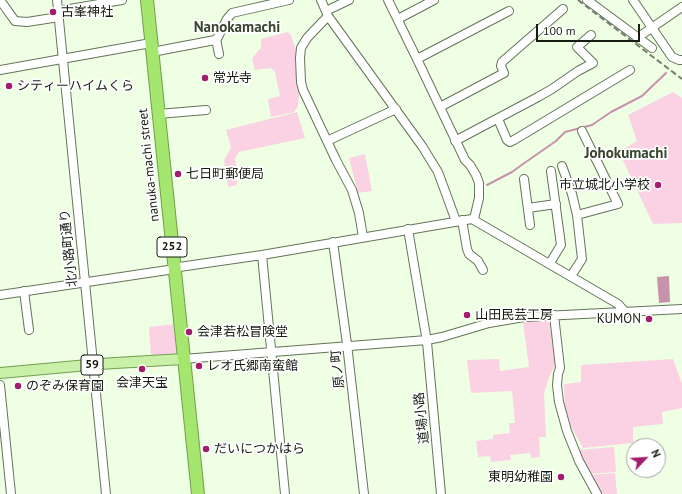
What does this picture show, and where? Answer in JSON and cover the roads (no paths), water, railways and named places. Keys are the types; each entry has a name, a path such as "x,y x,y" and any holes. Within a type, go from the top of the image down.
{"highway":[{"name":"nanuka-machi street","path":"146,0 198,494"}],"main road":[{"name":"59","path":"0,373 183,359"}],"street":[{"path":"0,0 14,21 27,22 122,0"},
{"name":"北小路町通り","path":"57,0 106,494"},
{"path":"219,54 216,40 227,19 232,13 289,0"},
{"path":"321,0 327,14 422,146 438,172 459,221 469,254 478,261 483,270"},
{"path":"349,0 327,14 307,38 301,48 300,58 303,90 352,190 359,212 363,237"},
{"path":"388,0 417,58 464,160 470,165 479,183 479,198 474,219"},
{"path":"398,19 434,0"},
{"path":"587,0 652,48"},
{"path":"633,0 672,57 682,60"},
{"path":"637,38 682,7"},
{"path":"440,108 504,73 501,66 502,62 563,9"},
{"path":"417,58 509,12"},
{"path":"455,141 552,89 567,77 593,64 578,47 591,35"},
{"path":"0,70 62,59 216,40"},
{"path":"498,119 507,140 510,142 630,70"},
{"path":"327,141 396,109"},
{"path":"158,114 206,110"},
{"path":"577,215 618,204 582,131"},
{"path":"562,166 572,194 577,215 582,258 571,276"},
{"path":"550,264 561,245 551,171"},
{"path":"524,179 530,225"},
{"path":"528,208 556,204"},
{"path":"0,295 174,269 474,219 617,303 626,313"},
{"name":"道場小路","path":"408,229 427,340 441,494"},
{"name":"原ノ町","path":"333,242 348,347 364,494"},
{"path":"262,254 285,494"},
{"path":"24,292 29,330"},
{"path":"183,359 427,340 489,323 524,317 682,310"},
{"path":"554,315 560,368 557,385 559,402 567,431 577,455 597,494"},
{"path":"0,385 11,494"}],"waterway":[{"path":"487,185 512,172 556,141 565,132 592,125 611,112 642,96 666,73"}],"railway":[{"path":"578,0 682,79"}],"place":[{"name":"古峯神社","path":"53,12"},
{"name":"常光寺","path":"205,78"},
{"name":"シティーハイムくら","path":"9,86"},
{"name":"七日町郵便局","path":"178,174"},
{"name":"市立城北小学校","path":"658,185"},
{"name":"山田民芸工房","path":"467,315"},
{"name":"KUMON","path":"649,319"},
{"name":"会津若松冒険堂","path":"189,332"},
{"name":"レオ氏郷南蛮館","path":"199,366"},
{"name":"会津天宝","path":"142,369"},
{"name":"のぞみ保育園","path":"18,386"},
{"name":"だいにつかはら","path":"206,449"},
{"name":"東明幼稚園","path":"561,477"}],"district":[{"name":"Nanokamachi","path":"237,28"},
{"name":"Johokumachi","path":"626,154"}]}
